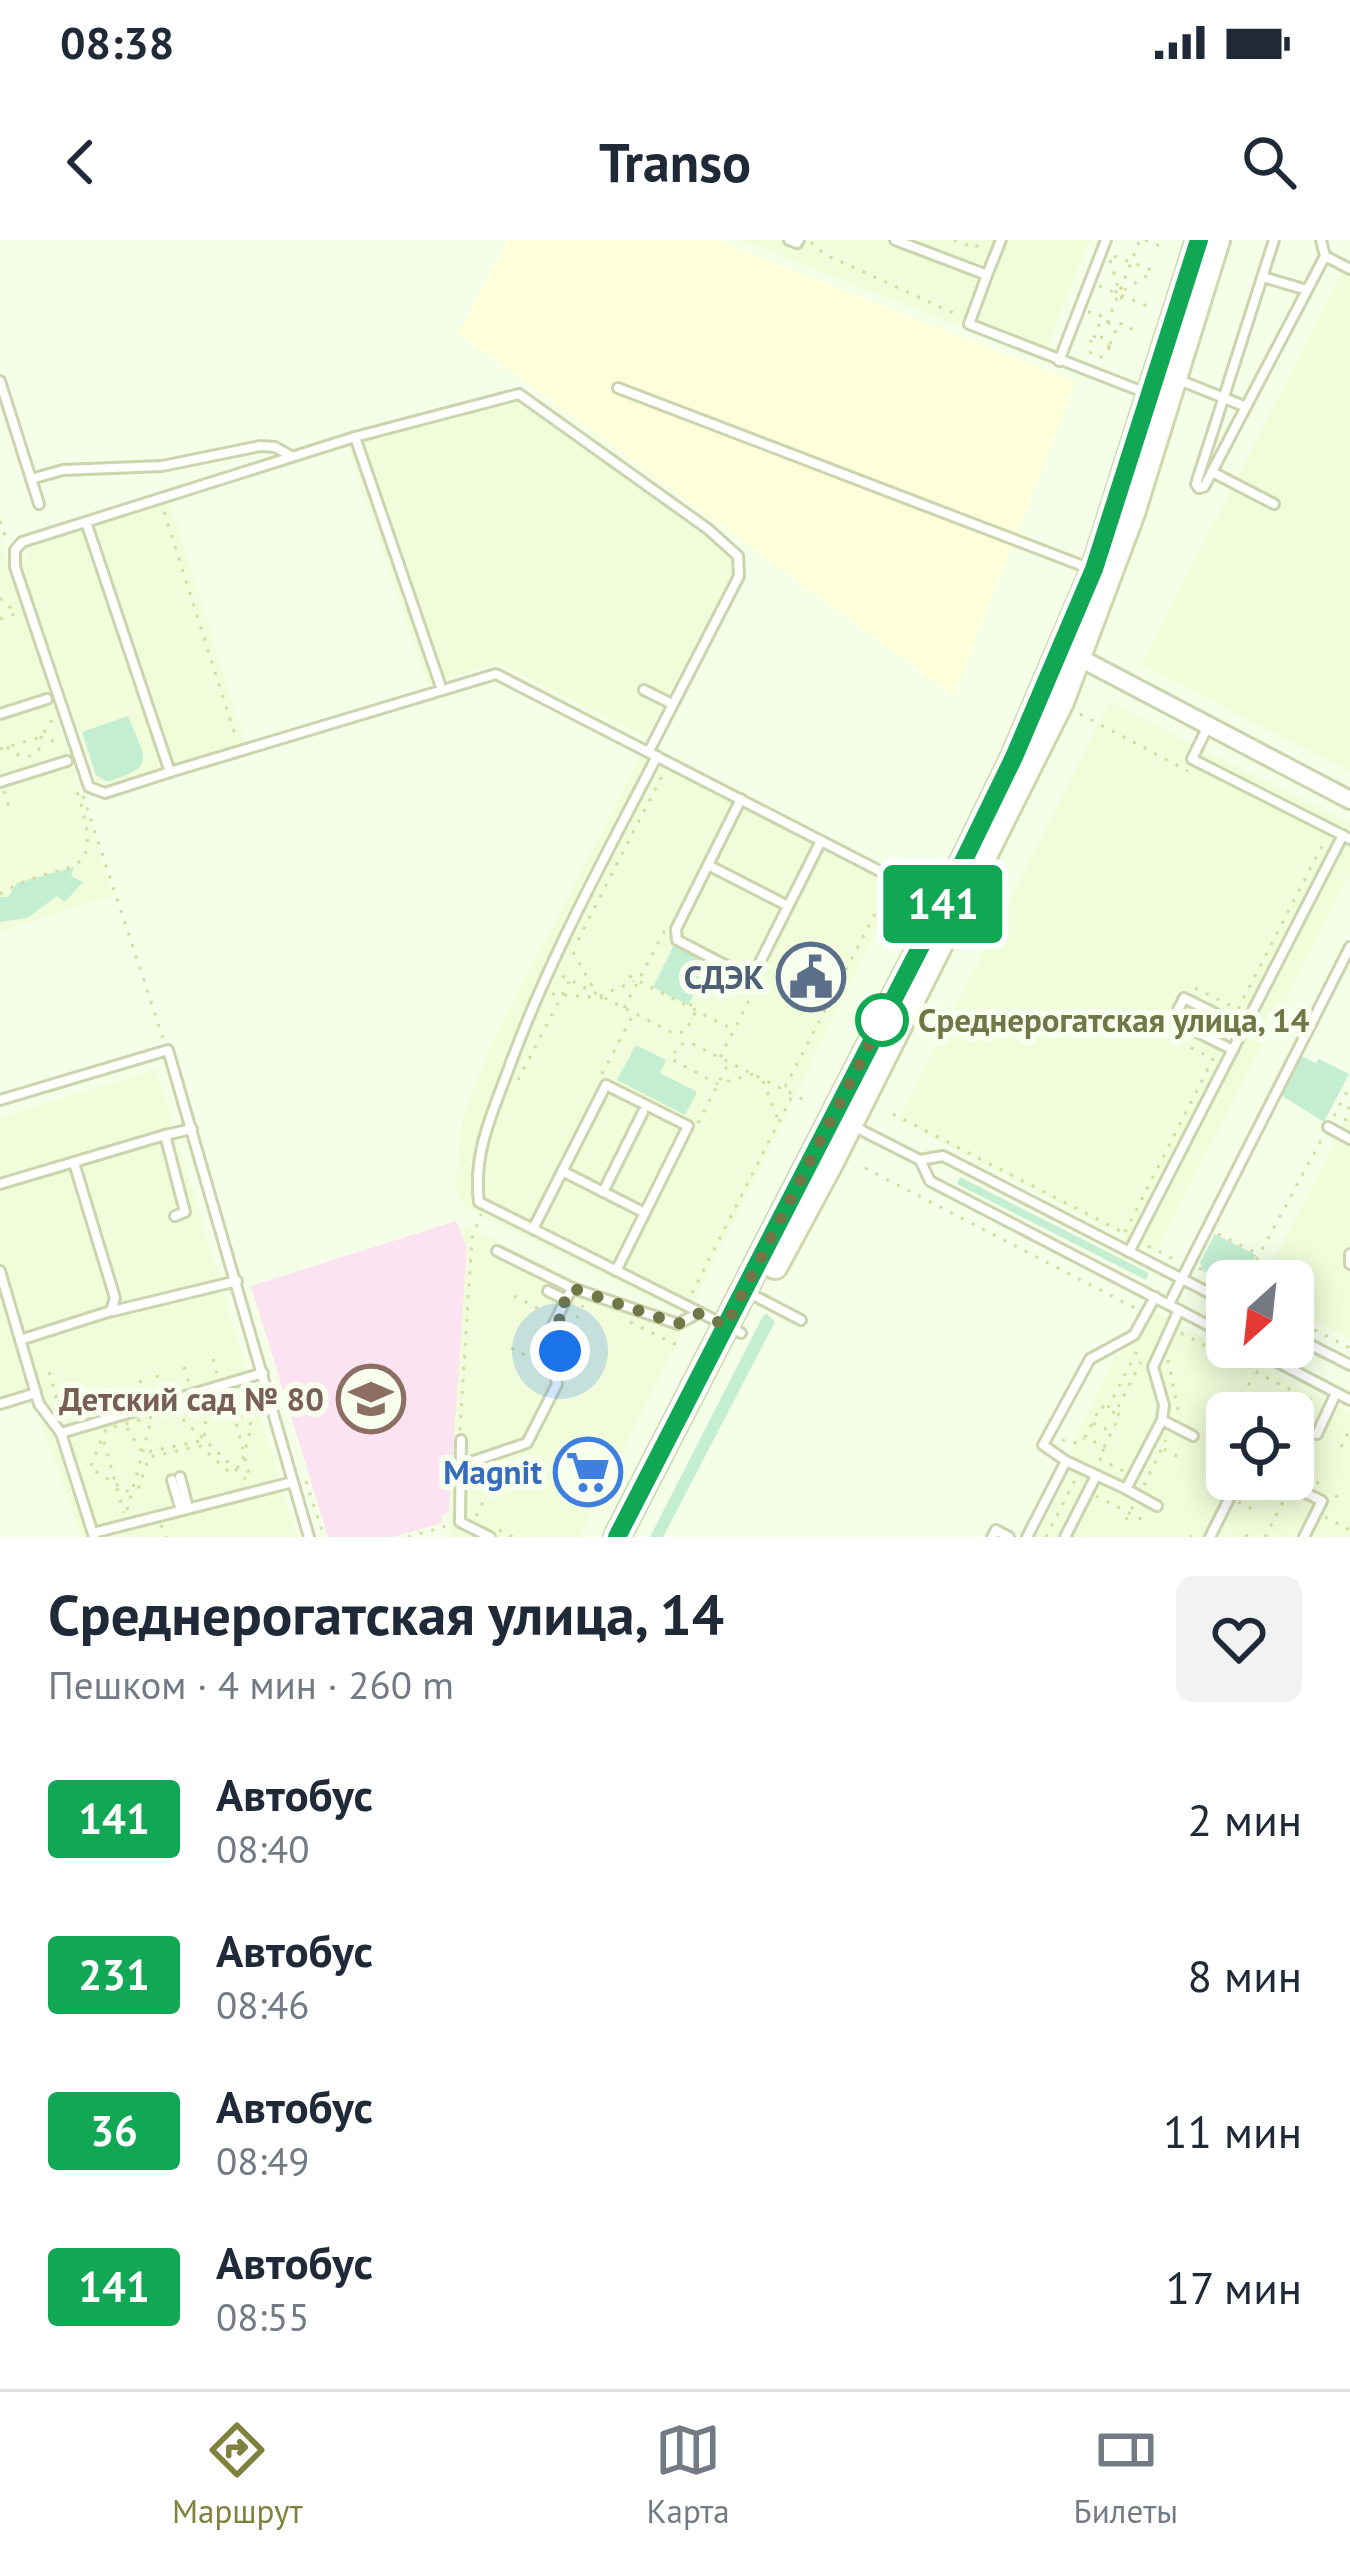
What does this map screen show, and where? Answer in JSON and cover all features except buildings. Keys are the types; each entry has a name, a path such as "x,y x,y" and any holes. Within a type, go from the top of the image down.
{"street":[{"path":"617,1537 752,1294 1055,716 1163,387 1204,242"},
{"path":"752,1294 850,1125 1014,757 1102,573"},
{"path":"1078,657 1350,800"},
{"path":"636,1537 733,1329"}],"lane":[{"path":"789,240 799,240"},
{"path":"895,240 987,275"},
{"path":"1001,240 969,324 1059,361 1244,406"},
{"path":"1059,361 1106,240"},
{"path":"1274,240 1196,484 1199,488 1204,487 1325,256 1321,240"},
{"path":"1325,256 1350,269"},
{"path":"1263,277 1306,290"},
{"path":"0,381 39,504"},
{"path":"618,388 1102,573"},
{"path":"733,1329 479,1202 477,1180 484,1136 536,993 653,754 672,704 739,576 738,556 519,394 355,437 22,542 15,550 10,568 89,787 105,793 496,674 653,754 778,819 951,907"},
{"path":"355,437 442,690"},
{"path":"31,479 63,470 162,466 260,446 274,447 292,457"},
{"path":"1212,472 1274,504"},
{"path":"86,522 170,772"},
{"path":"644,690 672,704"},
{"path":"0,714 47,699"},
{"path":"1129,1252 1347,837 1192,759 1208,726"},
{"path":"0,782 67,761"},
{"path":"741,800 675,936 714,959 751,975 821,841"},
{"path":"771,833 778,819"},
{"path":"708,865 788,906"},
{"path":"1169,1304 1350,947"},
{"path":"1233,1050 1173,1020 1184,998 1244,1028"},
{"path":"0,1100 168,1050 309,1537"},
{"path":"533,1229 605,1085 668,1116 688,1126 616,1270"},
{"path":"603,1192 643,1112"},
{"path":"850,1125 920,1160 931,1181 1206,1324"},
{"path":"1328,1127 1350,1138"},
{"path":"0,1184 192,1129"},
{"path":"165,1135 185,1212 175,1216"},
{"path":"920,1160 943,1156 1206,1292"},
{"path":"74,1162 116,1298 112,1311"},
{"path":"562,1171 645,1213"},
{"path":"497,1251 572,1288 678,1324 700,1313"},
{"path":"1350,1254 1350,1264"},
{"path":"0,1271 39,1404 61,1433 94,1535 293,1482"},
{"path":"20,1340 112,1311 237,1281"},
{"path":"462,1465 527,1443 557,1384 546,1339 572,1288"},
{"path":"548,1291 566,1300"},
{"path":"752,1294 801,1319"},
{"path":"1155,1297 1135,1335 1090,1359 1043,1445 1157,1506"},
{"path":"1126,1490 1162,1420 1164,1405 1154,1367 1175,1329 1179,1310"},
{"path":"1314,1347 1350,1365"},
{"path":"1289,1368 1350,1400"},
{"path":"61,1433 263,1373"},
{"path":"0,1404 36,1393"},
{"path":"1316,1434 1336,1393"},
{"path":"1162,1420 1193,1436"},
{"path":"461,1440 460,1522 492,1532"},
{"path":"1027,1537 1066,1461"},
{"path":"1065,1537 1096,1476"},
{"path":"176,1478 184,1509"},
{"path":"1304,1537 1322,1501 1314,1497"},
{"path":"1210,1537 1229,1500"},
{"path":"992,1537 996,1530 1010,1537"}],"path":[{"path":"809,240 824,254 970,320"},
{"path":"954,240 976,248 979,240"},
{"path":"1108,322 1142,240 1165,248"},
{"path":"1107,254 1156,272 1120,292 1107,254"},
{"path":"1090,282 1147,306"},
{"path":"1077,314 1091,311 1108,322 1130,326 1138,335"},
{"path":"1102,317 1090,351 1097,357 1106,354 1118,323"},
{"path":"1093,339 1103,338 1109,346"},
{"path":"160,499 240,751"},
{"path":"0,598 18,613 0,619"},
{"path":"7,747 20,757 34,756 53,718"},
{"path":"0,749 41,737 62,744"},
{"path":"653,754 665,771 560,975 675,1034 679,1046"},
{"path":"0,894 28,877 74,867 88,850 89,831 67,761"},
{"path":"77,775 168,1050"},
{"path":"1195,988 1238,1009 1325,841"},
{"path":"784,1090 890,886"},
{"path":"624,1008 668,924"},
{"path":"572,950 598,997"},
{"path":"689,1007 714,959"},
{"path":"628,976 734,1030"},
{"path":"512,1091 570,980"},
{"path":"536,993 598,997 637,980"},
{"path":"689,1042 686,1030 696,1011"},
{"path":"602,1074 634,1013"},
{"path":"675,1034 686,1030"},
{"path":"1124,1233 1213,1059 1171,1037"},
{"path":"753,1074 718,1084 671,1059 679,1046 689,1042 753,1074 763,1079 784,1090 793,1094 804,1100"},
{"path":"763,1079 779,1122"},
{"path":"1256,1260 1350,1086"},
{"path":"686,1306 793,1094"},
{"path":"1350,1103 1344,1118 1350,1126"},
{"path":"893,1114 1164,1254"},
{"path":"865,1168 1146,1314"},
{"path":"461,1440 472,1238 483,1210"},
{"path":"1214,1232 1259,1254"},
{"path":"1198,1262 1206,1275"},
{"path":"514,1296 556,1318"},
{"path":"564,1364 560,1351 584,1305 593,1305"},
{"path":"621,1317 682,1348"},
{"path":"1126,1520 1179,1415 1164,1351 1175,1329 1328,1409"},
{"path":"1314,1330 1350,1348"},
{"path":"1107,1409 1142,1340 1135,1335"},
{"path":"1115,1413 1150,1344 1164,1351"},
{"path":"213,1359 219,1381"},
{"path":"184,1367 191,1390"},
{"path":"1245,1392 1255,1372"},
{"path":"124,1424 150,1408 174,1411 228,1394 252,1484 204,1440 174,1411 164,1400 157,1375"},
{"path":"140,1380 150,1408 143,1453 125,1518 100,1426 122,1421 143,1453"},
{"path":"105,1390 111,1411"},
{"path":"91,1394 96,1415"},
{"path":"204,1440 207,1402"},
{"path":"103,1437 90,1468 128,1492 139,1487 149,1457 200,1446 228,1471 241,1466 251,1424 232,1406"},
{"path":"1049,1433 1071,1445 1081,1444 1101,1406 1120,1415 1098,1458 1145,1482"},
{"path":"1093,1423 1112,1432"},
{"path":"1341,1447 1350,1429"},
{"path":"1085,1437 1104,1447"},
{"path":"523,1472 541,1438"},
{"path":"143,1453 204,1440"},
{"path":"1162,1448 1182,1459"},
{"path":"518,1457 533,1452 544,1457"},
{"path":"476,1517 503,1461"},
{"path":"1048,1536 1081,1468"},
{"path":"1088,1492 1149,1523"},
{"path":"1265,1537 1284,1500"},
{"path":"1316,1513 1350,1530"},
{"path":"408,1537 460,1522"},
{"path":"161,1523 166,1537"},
{"path":"492,1532 513,1537"}],"shaded area":[{"path":"508,240 717,240 1076,382 954,696 458,333"},
{"path":"741,240 1089,240 1043,359"},
{"path":"1342,274 1350,278 1350,772 1141,664"},
{"path":"518,403 705,534 732,559 732,574 646,737 499,663 428,684 347,446"},
{"path":"170,501 245,743 99,788 20,565 30,548"},
{"path":"0,536 113,896 0,931"},
{"path":"1109,701 1350,824 1350,873 1155,1253 899,1120"},
{"path":"128,716 143,760 134,771 107,782 96,775 82,732"},
{"path":"642,753 899,885 687,1316 465,1207 455,1190 462,1119 492,1043"},
{"path":"74,867 71,876 83,882 65,902 57,896 27,918 0,922 0,897 8,897 17,883"},
{"path":"674,945 710,963 688,1005 653,987"},
{"path":"636,1045 666,1060 660,1073 697,1092 685,1115 617,1080"},
{"path":"1301,1056 1349,1074 1324,1122 1281,1095"},
{"path":"156,1069 297,1537 81,1537 30,1389 0,1396 0,1118"},
{"path":"1350,1114 1350,1339 1314,1321 1314,1260 1274,1260"},
{"path":"960,1177 1149,1273 1146,1280 957,1184"},
{"name":"Детский сад № 80","path":"456,1221 467,1247 449,1512 442,1515 442,1523 393,1537 328,1537 251,1286"},
{"path":"464,1225 682,1333 579,1537 449,1537"},
{"path":"1215,1234 1256,1255 1253,1260 1206,1260 1206,1272 1200,1262"},
{"path":"1152,1311 1206,1339 1206,1368 1263,1368 1309,1392 1206,1392 1206,1500 1314,1500 1314,1394 1350,1413 1350,1537 1036,1537 1074,1465 1071,1445 1116,1356 1136,1344"},
{"path":"763,1316 775,1322 663,1537 650,1537"}],"bus line":[{"name":"141","path":"617,1537 1014,757 1094,569 1199,240"}],"place":[{"name":"СДЭК","path":"811,977"},
{"name":"Среднерогатская улица, 14","path":"882,1020"},
{"name":"Детский сад № 80","path":"371,1399"},
{"name":"Magnit","path":"588,1472"}],"route":[{"path":"560,1351 573,1326 556,1318 572,1288 678,1324 700,1313 726,1326 887,1010 882,1020"}]}
